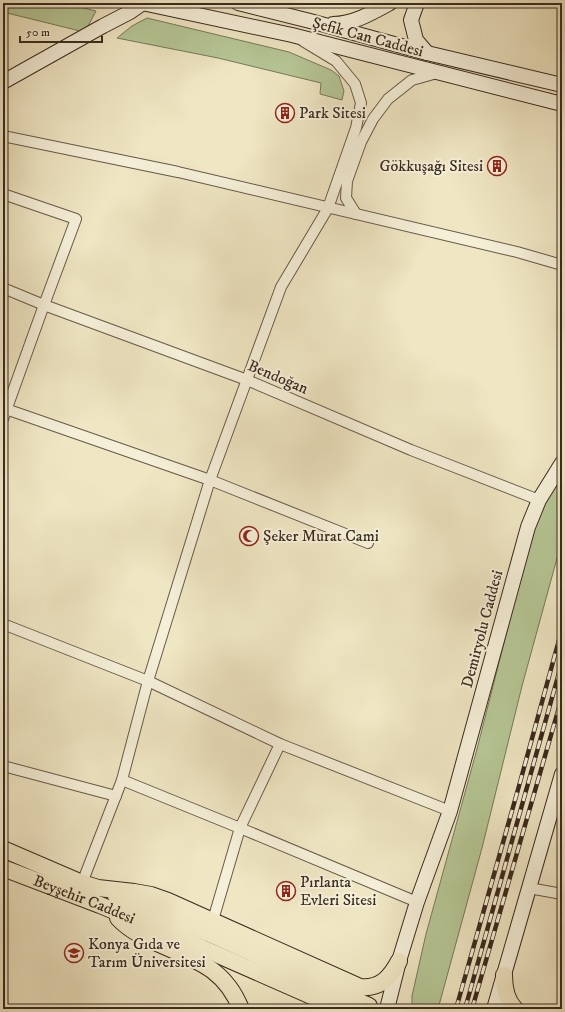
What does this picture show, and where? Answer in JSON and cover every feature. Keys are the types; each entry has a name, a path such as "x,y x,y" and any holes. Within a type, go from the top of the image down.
{"main road":[{"name":"Şefik Can Caddesi","path":"143,3 292,35 562,104"},
{"path":"3,82 130,12 143,3"},
{"name":"Şefik Can Caddesi","path":"238,3 427,53 562,86"},
{"path":"320,24 344,24 357,20 390,3"},
{"path":"417,3 411,20 416,40 427,53"},
{"name":"Demiryolu Caddesi","path":"387,1009 399,961 417,902 450,811 528,527 540,500 562,463"},
{"path":"494,1009 562,774"},
{"path":"3,849 98,888 151,895 168,901 360,987 372,987 383,983 389,978 399,961"},
{"name":"Beyşehir Caddesi","path":"3,868 113,910 202,947 341,1009"},
{"name":"Beyşehir Caddesi","path":"98,888 210,934 369,1006"},
{"path":"113,910 119,920 139,934 212,969 233,991 241,1009"},
{"path":"504,975 505,991 510,1003 515,1009"}],"street":[{"path":"82,882 122,780 148,681 210,480 282,287 328,208 356,128 361,103 355,84 336,61 292,35"},
{"path":"356,214 346,198 347,180 361,142 373,119 388,99 412,80 437,73"},
{"path":"3,136 178,172 517,252 562,265"},
{"path":"334,188 337,202 345,209 356,214"},
{"path":"3,194 76,219 4,412 210,480 368,543"},
{"name":"Bendoğan","path":"3,288 44,305 247,380 411,450 540,500"},
{"path":"3,624 148,681 280,744 450,811"},
{"path":"213,920 240,828 280,744"},
{"path":"3,766 116,796"},
{"path":"122,780 417,902"},
{"path":"529,888 562,894"}],"green space":[{"path":"3,3 63,3 96,11 87,28 80,31 3,12"},
{"path":"147,18 289,52 331,70 339,76 344,91 342,100 320,94 321,83 218,58 117,38 132,26"},
{"path":"562,472 562,540 522,686 482,848 438,1009 412,1009 412,996 426,934 477,749 532,533 550,493"}],"railway":[{"path":"456,1009 562,629"},
{"path":"465,1009 562,662"},
{"path":"472,1009 562,697"}],"place":[{"name":"Park Sitesi","path":"285,113"},
{"name":"Gökkuşağı Sitesi","path":"497,166"},
{"name":"Şeker Murat Cami","path":"249,536"},
{"name":"Pırlanta Evleri Sitesi","path":"286,891"},
{"name":"Konya Gıda ve Tarım Üniversitesi","path":"74,953"}]}
